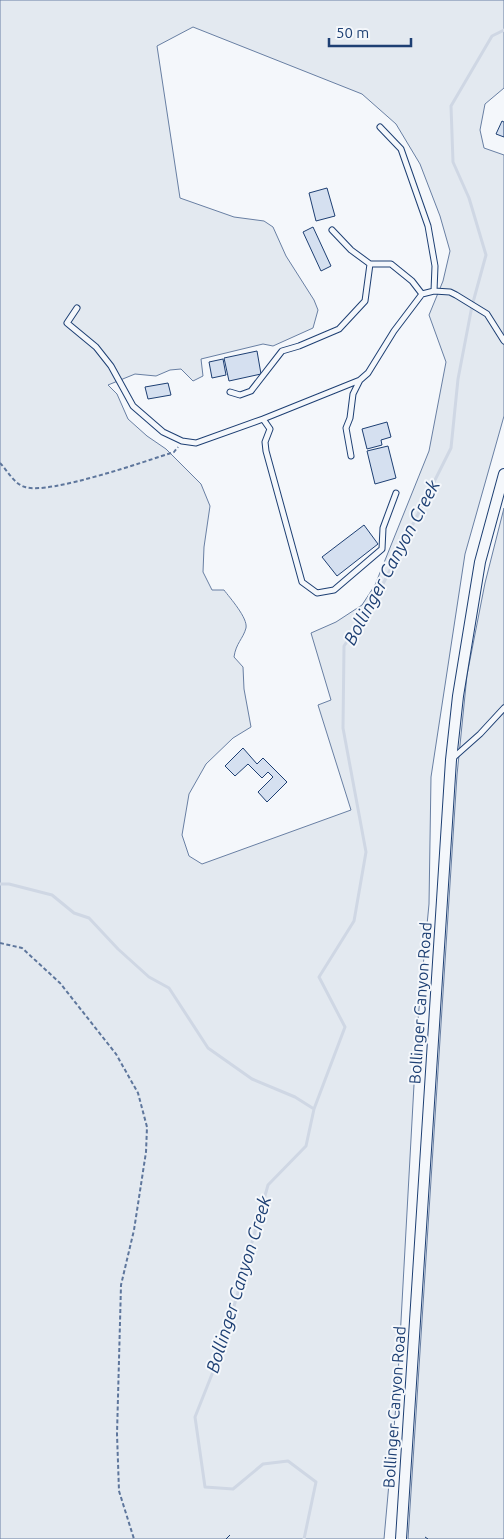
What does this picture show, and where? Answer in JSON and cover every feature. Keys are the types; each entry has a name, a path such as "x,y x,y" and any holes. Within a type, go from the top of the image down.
{"street":[{"name":"Bollinger Canyon Road","path":"401,1539 451,760 458,696 480,562 504,474"}],"lane":[{"path":"380,127 387,132 401,149 428,226 435,266 434,291"},
{"path":"332,230 351,250 370,264 392,264 412,281 422,294"},
{"path":"230,392 240,395 251,391 282,351 339,330 365,301 370,264"},
{"path":"77,308 68,324 96,347 110,366 133,406 163,432 182,441 196,442 263,419 360,380 368,374 394,332 422,294 434,291 450,292 456,295 487,314 504,341"},
{"path":"351,456 346,428 350,418 353,394 360,380"},
{"path":"263,419 270,429 266,442 266,451 302,582 317,593 334,590 382,549 383,528 396,493"},
{"path":"451,760 480,734 504,708"}],"path":[{"path":"0,464 14,480 25,488 48,488 96,476 174,452 182,441"},
{"path":"0,943 22,948 60,983 116,1054 138,1093 147,1127 146,1152 134,1230 120,1286 116,1434 119,1491 134,1539"}],"shaded area":[{"path":"0,0 504,0 504,88 485,104 480,130 484,148 504,155 504,416 465,554 431,777 429,904 417,1030 397,1394 384,1539 0,1539","holes":["193,27 362,94 396,124 420,164 440,216 450,251 443,281 429,315 446,362 429,451 375,585 362,605 336,622 311,633 331,700 318,705 351,810 202,864 189,856 182,835 189,794 206,764 233,738 251,727 244,689 243,667 234,657 236,648 245,632 246,624 238,608 224,590 212,590 203,572 204,547 210,506 201,484 166,449 147,436 128,419 117,394 108,385 135,374 156,376 170,370 181,369 193,381 203,376 201,359 263,344 273,346 313,328 318,310 314,300 286,256 273,227 264,221 234,217 180,198 157,46"]},
{"path":"504,508 504,1539 408,1539 457,775 467,675 485,583"}],"building":[{"path":"502,121 504,122 504,137 496,134"},
{"path":"327,188 335,216 316,221 309,193"},
{"path":"313,227 331,266 321,271 303,232"},
{"path":"257,351 261,374 229,381 224,358"},
{"path":"223,359 226,375 212,378 209,362"},
{"path":"168,383 171,395 148,399 145,387"},
{"path":"387,422 391,437 381,440 382,445 367,449 362,429"},
{"path":"388,446 396,478 375,484 367,451"},
{"path":"364,525 378,544 337,576 322,557"},
{"path":"243,748 257,764 263,758 287,782 267,802 258,792 273,777 268,772 262,778 248,764 235,776 225,766"}],"waterway":[{"name":"Bollinger Canyon Creek","path":"304,1539 316,1482 288,1461 263,1464 233,1489 205,1487 195,1417 222,1349 268,1185 306,1146 314,1109 345,1027 319,977 354,921 366,852 343,728 344,646 377,596 451,448 458,379 472,306 486,255 469,198 453,162 451,106 492,36 504,30"},
{"path":"0,884 9,884 52,895 74,913 89,918 118,949 149,977 169,988 208,1048 252,1079 295,1097 314,1109"}],"fence":[{"path":"226,1539 230,1535"}]}
